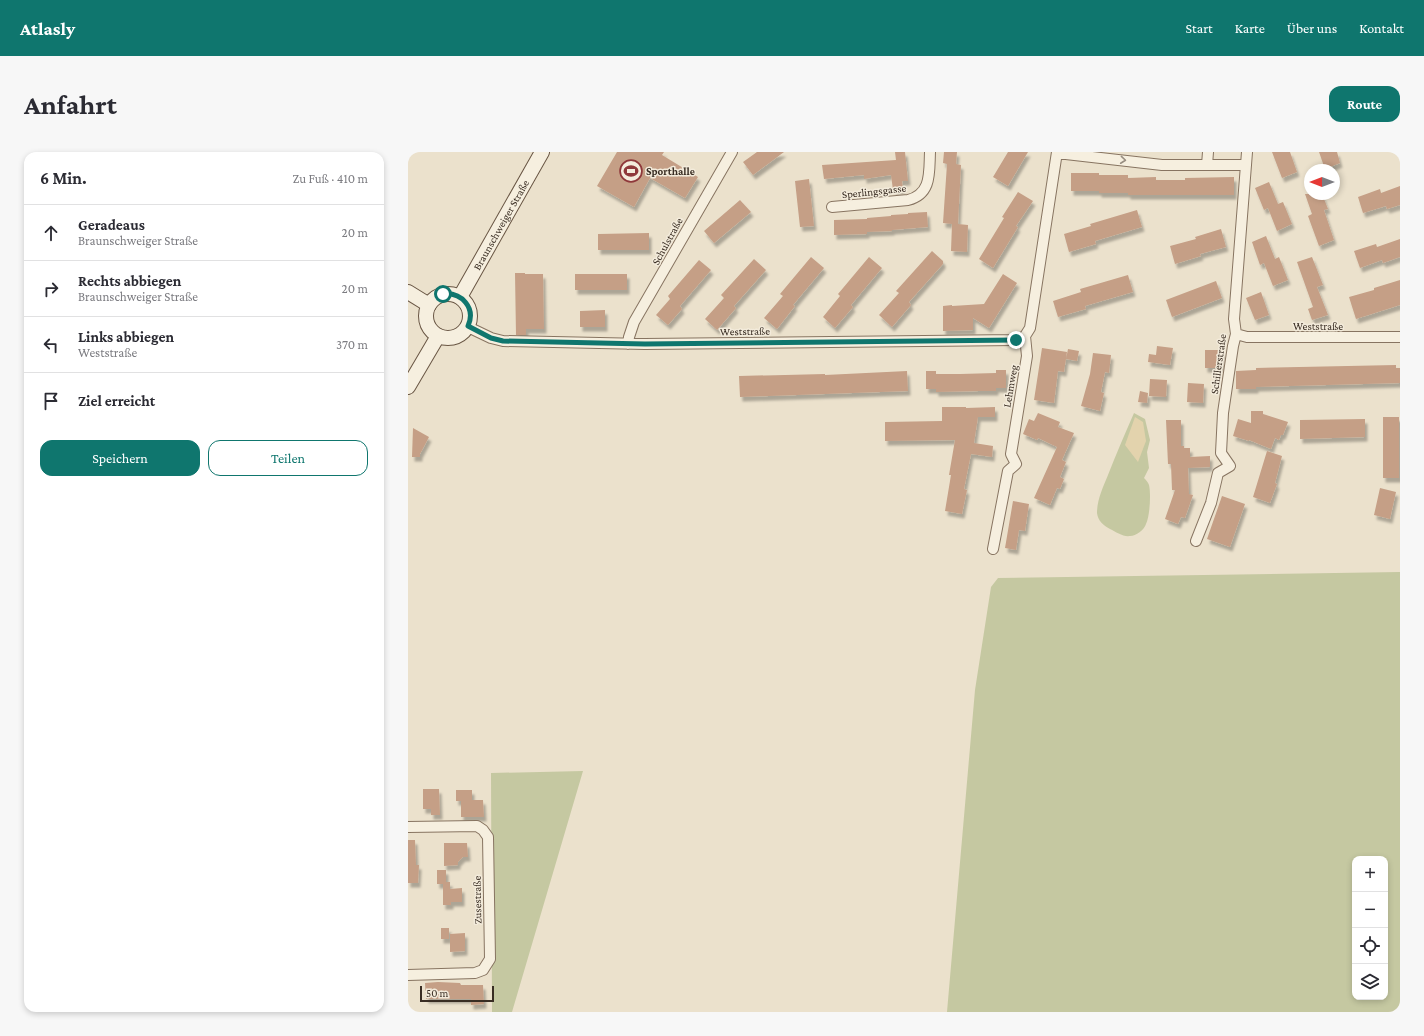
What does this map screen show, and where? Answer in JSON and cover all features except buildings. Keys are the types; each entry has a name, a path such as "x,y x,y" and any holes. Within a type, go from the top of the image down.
{"street":[{"name":"Braunschweiger Straße","path":"460,297 542,152"},
{"name":"Schulstraße","path":"628,344 634,322 732,152"},
{"name":"Sperlingsgasse","path":"832,207 916,198 921,195 927,183 930,152"},
{"path":"1057,152 1162,165 1246,165"},
{"name":"Lehmweg","path":"994,549 1008,471 1016,464 1011,454 1028,356 1025,336 1030,328 1057,152"},
{"path":"1207,165 1208,152"},
{"name":"Schillerstraße","path":"1196,541 1211,503 1218,473 1230,466 1221,453 1223,413 1232,346 1236,334 1234,318 1247,152"},
{"path":"408,292 429,305"},
{"path":"443,294 452,294 460,297 470,310 468,326 462,333 455,337 446,338 438,336 431,330 427,322 426,313 429,305 435,298 443,294"},
{"name":"Weststraße","path":"468,326 491,338 503,341 628,344 1016,340 1025,336"},
{"name":"Weststraße","path":"1236,334 1247,337 1400,337"},
{"path":"408,387 438,336"},
{"name":"Zusestraße","path":"408,827 477,826 484,830 488,837 490,959 483,970 475,973 408,975"}],"green space":[{"path":"1134,413 1145,419 1150,440 1147,452 1149,468 1144,478 1149,485 1150,504 1144,528 1135,535 1125,536 1105,526 1100,521 1097,513 1102,489"},
{"path":"1400,572 1400,1012 947,1012 975,690 991,587 998,578"},
{"path":"583,771 512,1012 492,1012 491,773"}],"sand":[{"path":"1135,417 1143,422 1146,441 1138,462 1125,445"}],"place":[{"name":"Sporthalle","path":"631,171"}],"route":[{"path":"443,294 456,295 464,300 470,310 470,323 468,326 480,334 503,341 645,344 1016,340"}]}
